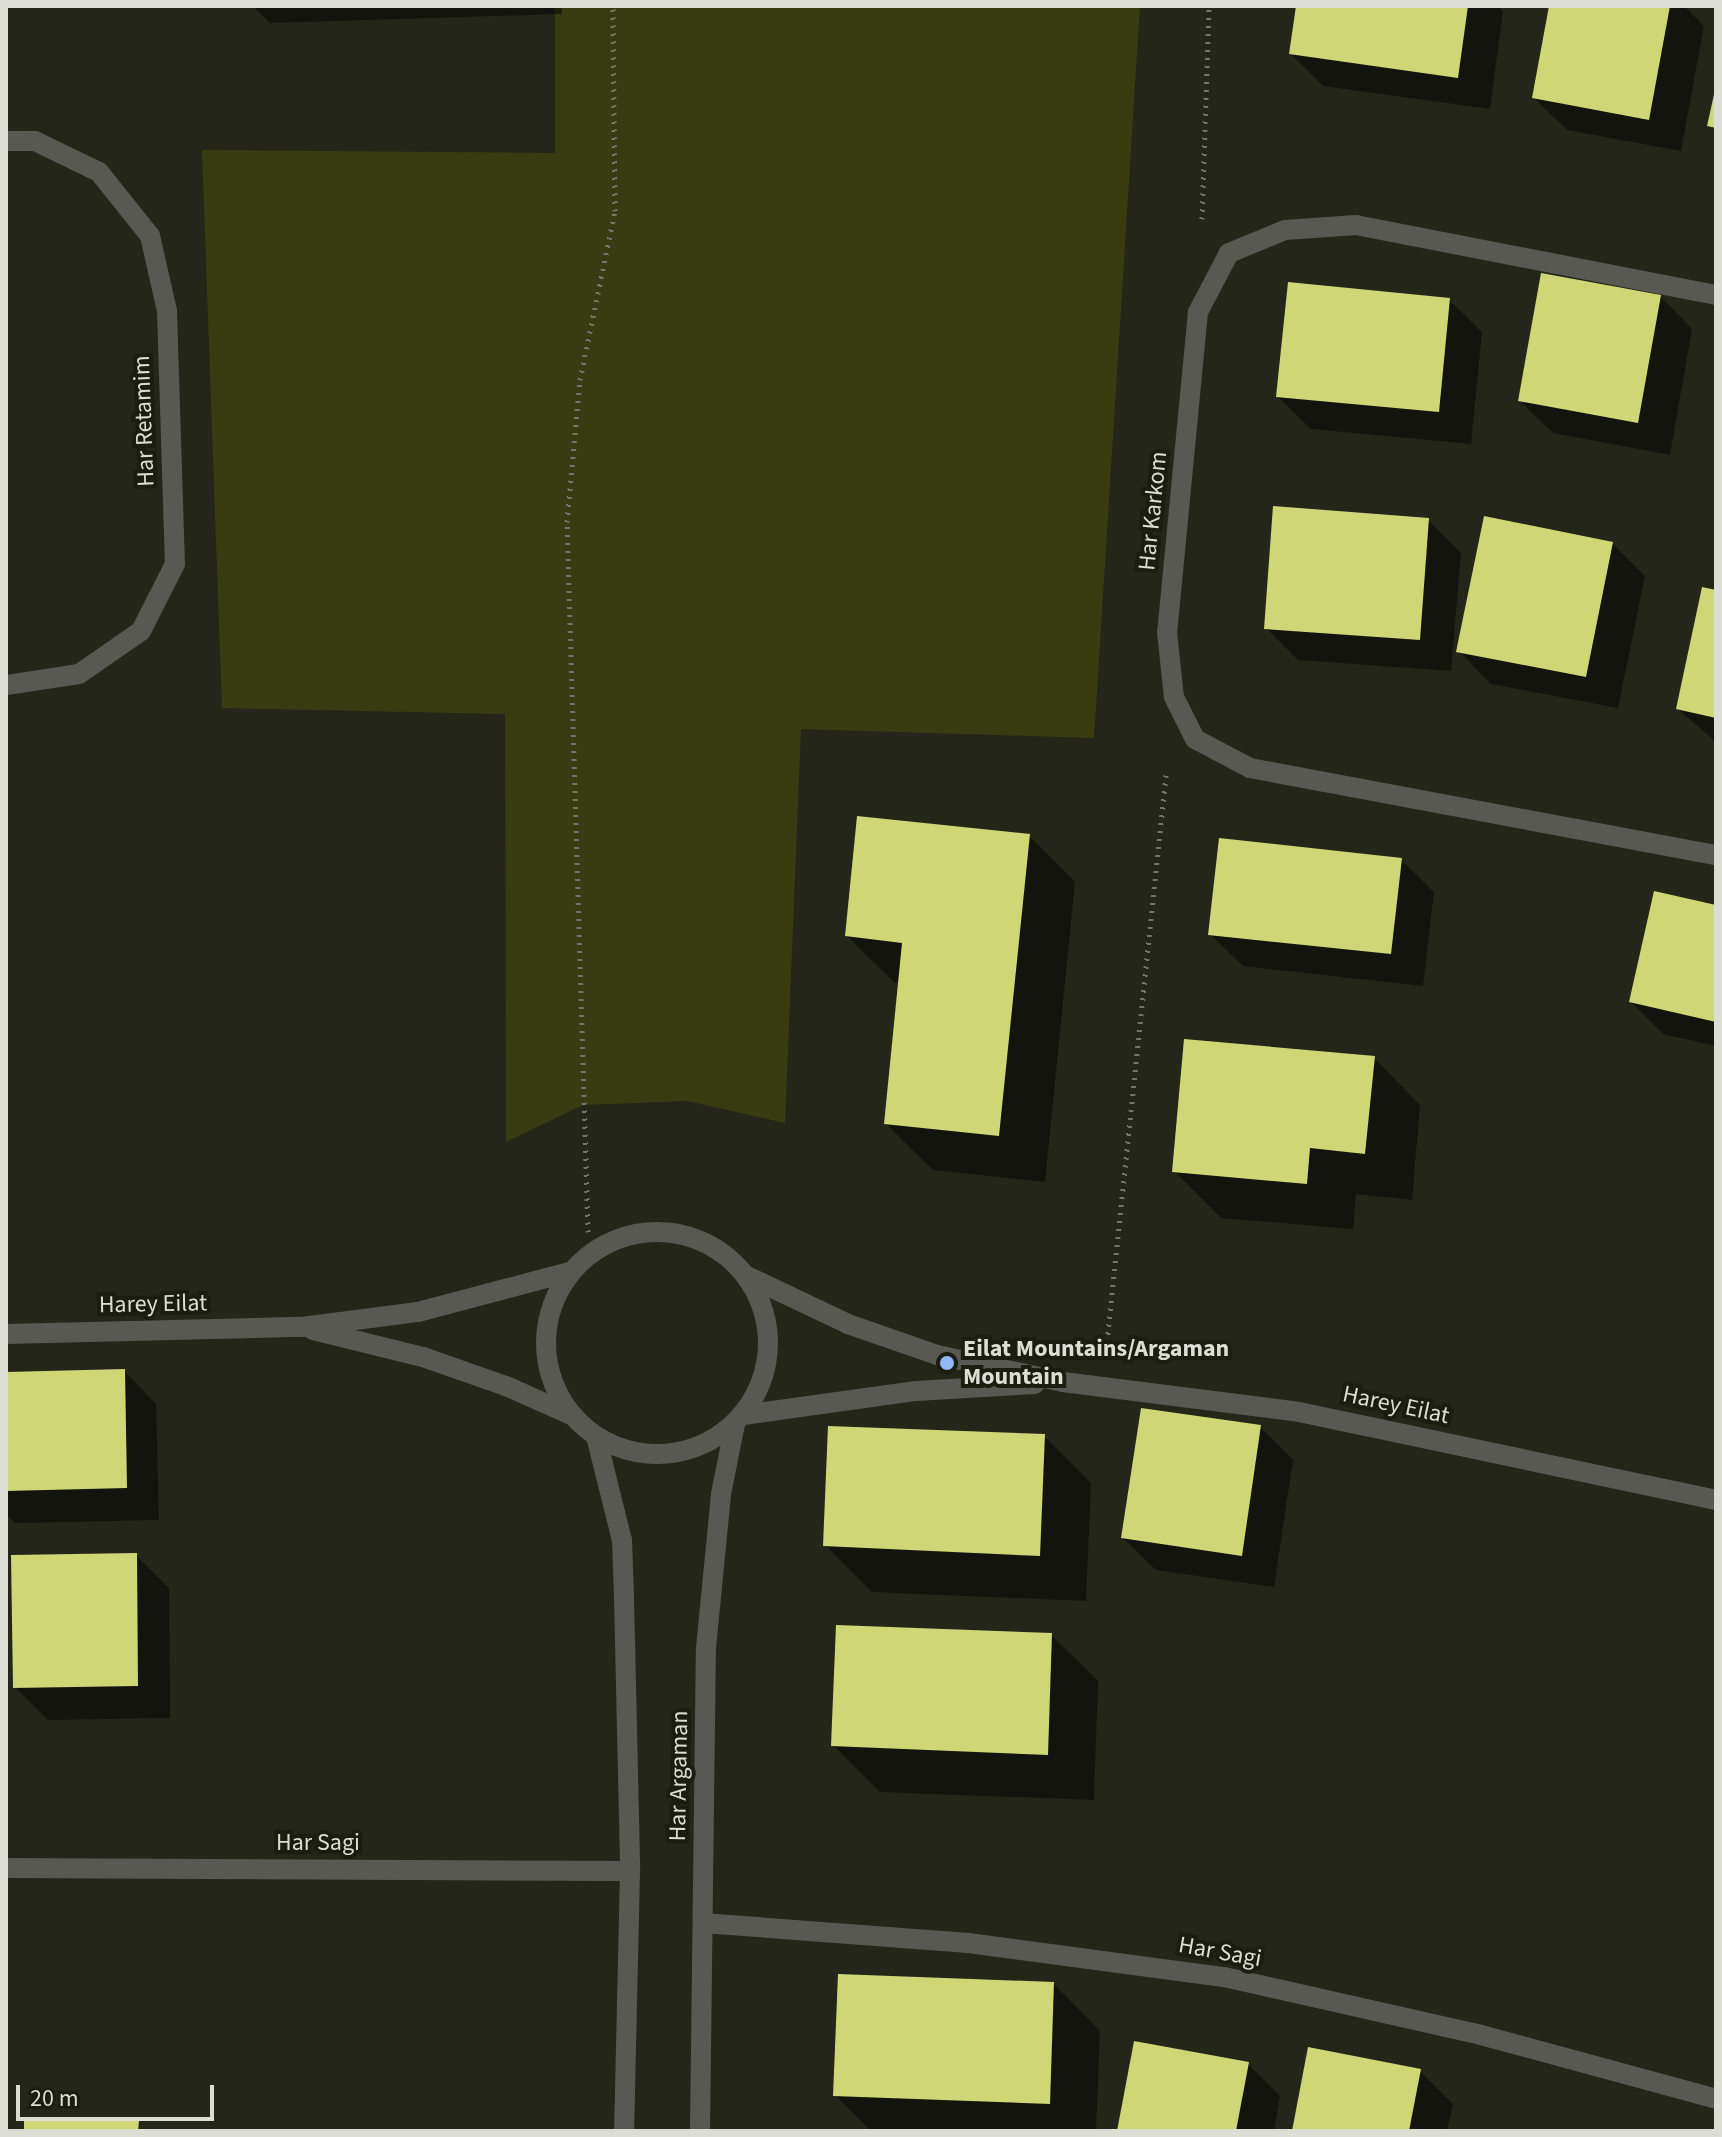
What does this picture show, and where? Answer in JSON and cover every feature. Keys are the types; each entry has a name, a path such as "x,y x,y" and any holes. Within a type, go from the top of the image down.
{"street":[{"name":"Har Retamim","path":"6,141 35,141 99,172 150,236 167,311 175,564 141,631 79,674 6,685"},
{"name":"Har Karkom","path":"1716,295 1356,225 1285,230 1229,253 1198,312 1167,632 1174,697 1195,739 1250,768 1716,855"},
{"path":"659,1231 709,1244 730,1258 747,1276 767,1321 769,1347 765,1371 739,1420 692,1449 668,1454 643,1454 596,1436 574,1417 559,1395 549,1371 545,1346 547,1319 556,1294 569,1272 588,1254 610,1241 634,1233 659,1231"},
{"name":"Harey Eilat","path":"6,1334 302,1327 418,1312 569,1272"},
{"name":"Harey Eilat","path":"747,1276 848,1324 922,1350 1063,1382 1299,1412 1716,1500"},
{"name":"Harey Eilat","path":"302,1327 423,1357 506,1386 574,1417"},
{"name":"Harey Eilat","path":"739,1420 916,1391 1063,1382"},
{"name":"Har Argaman","path":"700,2131 706,1648 721,1494 739,1420"},
{"name":"Har Argaman","path":"596,1436 622,1540 630,1871 624,2131"},
{"name":"Har Sagi","path":"6,1868 630,1871"},
{"name":"Har Sagi","path":"703,1923 968,1943 1224,1977 1481,2035 1716,2099"}],"path":[{"path":"588,1254 567,522 580,380 615,211 613,6"},
{"path":"1201,235 1209,6"},
{"path":"1102,1386 1166,773"}],"green space":[{"path":"555,6 1140,6 1094,738 801,729 785,1123 688,1101 583,1105 506,1142 505,714 222,708 202,150 555,153"}],"building":[{"path":"1296,6 1468,6 1458,78 1289,54"},
{"path":"1549,6 1670,6 1649,120 1532,98"},
{"path":"1716,90 1716,128 1707,126"},
{"path":"1541,273 1661,295 1638,423 1518,401"},
{"path":"1288,282 1450,298 1439,412 1276,397"},
{"path":"1273,506 1429,518 1420,640 1264,629"},
{"path":"1484,516 1613,542 1586,677 1456,652"},
{"path":"1702,587 1716,590 1716,718 1676,709"},
{"path":"857,816 1030,834 999,1136 884,1124 902,943 845,936"},
{"path":"1219,838 1402,858 1391,954 1208,935"},
{"path":"1654,891 1716,905 1716,1022 1629,1002"},
{"path":"1184,1039 1375,1056 1365,1154 1310,1148 1307,1184 1172,1172"},
{"path":"125,1369 127,1488 6,1491 6,1372"},
{"path":"1141,1408 1261,1425 1242,1556 1121,1538"},
{"path":"828,1426 1045,1434 1040,1556 823,1546"},
{"path":"137,1553 138,1686 13,1688 11,1555"},
{"path":"836,1625 1052,1633 1048,1755 831,1746"},
{"path":"838,1974 1054,1982 1050,2104 833,2096"},
{"path":"1134,2041 1249,2062 1236,2131 1117,2131"},
{"path":"1308,2047 1421,2069 1409,2131 1292,2131"},
{"path":"24,2119 139,2121 138,2131 24,2131"}],"place":[{"name":"Eilat Mountains/Argaman Mountain","path":"947,1363"}]}
